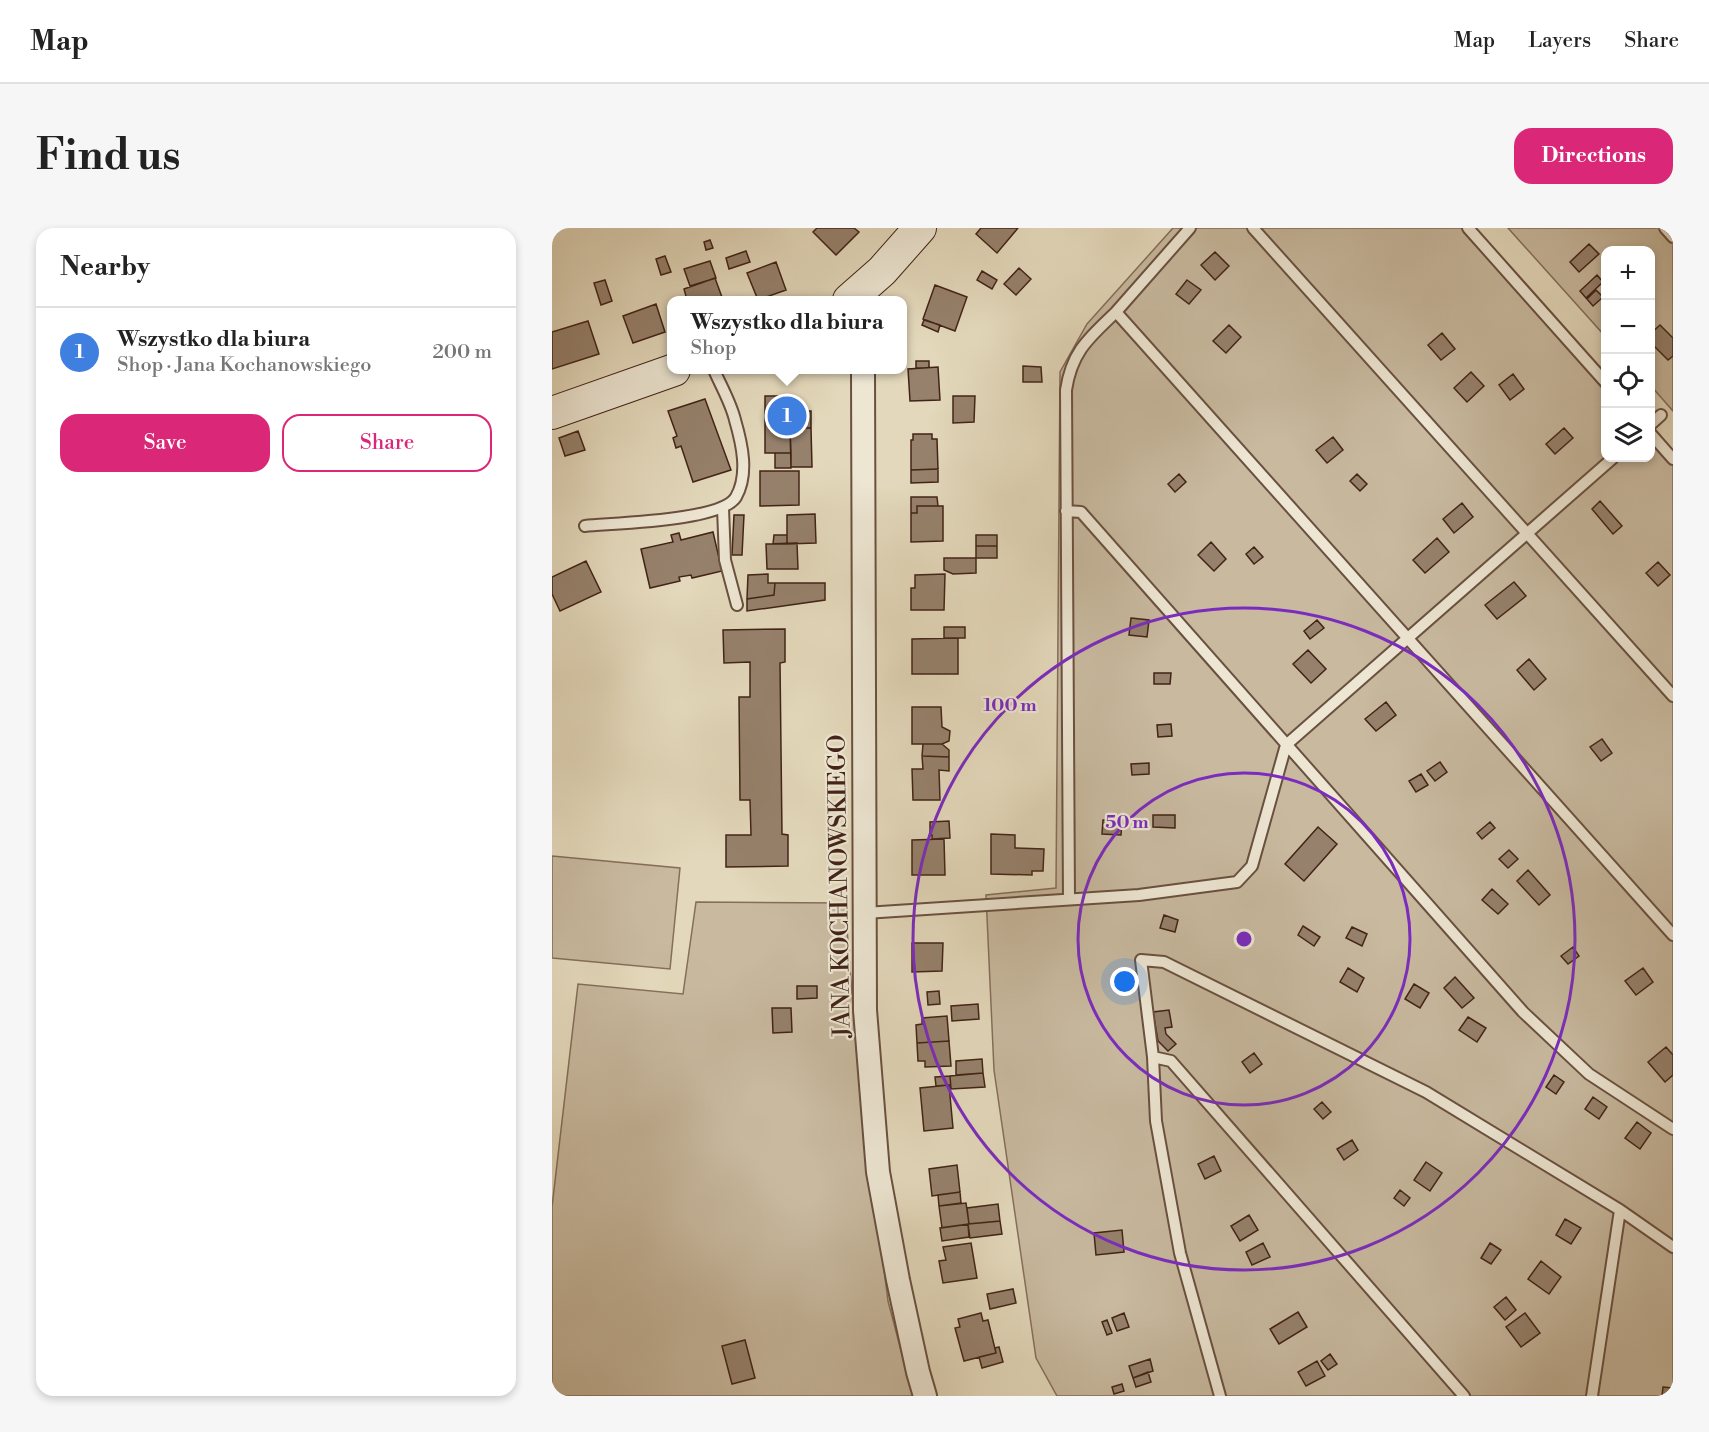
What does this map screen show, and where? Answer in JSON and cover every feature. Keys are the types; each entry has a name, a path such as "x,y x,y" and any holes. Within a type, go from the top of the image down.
{"street":[{"path":"854,296 882,271 920,228"},
{"path":"552,413 667,372"},
{"name":"JANA KOCHANOWSKIEGO","path":"863,374 865,1010 878,1172 898,1280 918,1372 926,1396"}],"lane":[{"path":"1068,899 1066,390 1069,368 1089,337 1116,312 1190,228"},
{"path":"1253,228 1673,696"},
{"path":"1468,228 1601,378"},
{"path":"1665,228 1673,237"},
{"path":"1116,312 1673,935"},
{"path":"585,526 693,516 723,508 735,499 742,481 743,457 735,418 716,374"},
{"path":"1655,420 1661,415"},
{"path":"1655,439 1673,459"},
{"path":"865,913 1139,895 1237,882 1252,866 1286,745 1608,462"},
{"path":"723,508 725,561 737,605"},
{"path":"1066,511 1081,512 1523,1012 1589,1074 1673,1129"},
{"path":"1220,1396 1180,1253 1156,1120 1153,1058 1141,960 1164,962 1426,1092 1620,1210 1673,1247"},
{"path":"1153,1058 1171,1061 1464,1396"},
{"path":"1592,1396 1620,1210"}],"shaded area":[{"path":"1173,228 1474,228 1601,373 1601,462 1655,462 1655,435 1673,455 1673,1396 1057,1396 1036,1358 994,1070 986,895 1056,888 1060,372 1087,324"},
{"path":"1508,228 1673,228 1673,411 1655,391 1655,246 1601,246 1601,332"},
{"path":"552,856 680,868 670,969 552,958"},
{"path":"696,902 845,903 857,1057 888,1301 913,1396 552,1396 552,1207 578,984 683,994"}],"building":[{"path":"817,228 854,228 859,232 836,255 813,232"},
{"path":"981,228 1018,228 997,253 976,234"},
{"path":"710,240 713,248 706,250 704,242"},
{"path":"1589,244 1599,254 1579,272 1570,262"},
{"path":"746,251 750,262 729,269 726,258"},
{"path":"1215,252 1229,266 1215,280 1201,265"},
{"path":"665,256 671,272 661,275 656,259"},
{"path":"710,261 716,278 690,286 684,269"},
{"path":"776,262 786,290 769,296 756,296 747,273"},
{"path":"1019,268 1031,279 1016,295 1004,284"},
{"path":"982,271 997,280 992,289 977,280"},
{"path":"1597,275 1601,280 1601,284 1586,298 1580,291"},
{"path":"715,278 722,296 686,296 684,289"},
{"path":"605,280 612,301 601,305 594,283"},
{"path":"1187,280 1201,290 1189,304 1176,294"},
{"path":"935,285 967,297 955,331 923,319"},
{"path":"1596,290 1601,295 1601,299 1593,306 1587,299"},
{"path":"656,304 665,332 633,343 623,316"},
{"path":"924,320 940,325 938,332 922,325"},
{"path":"588,321 599,354 552,369 552,332"},
{"path":"1229,325 1241,337 1226,353 1213,341"},
{"path":"1660,325 1673,338 1673,356 1668,360 1655,347 1655,330"},
{"path":"1442,333 1455,349 1441,360 1428,345"},
{"path":"916,361 929,361 929,368 916,368"},
{"path":"1023,366 1041,367 1042,382 1023,382"},
{"path":"938,367 940,400 910,401 908,369"},
{"path":"1471,372 1484,386 1467,402 1454,388"},
{"path":"1513,374 1524,389 1510,400 1499,385"},
{"path":"765,396 792,396 792,411 811,411 811,428 790,428 791,453 765,453"},
{"path":"953,396 975,396 974,422 953,423"},
{"path":"705,399 731,470 693,482 681,446 676,448 673,438 677,436 668,411"},
{"path":"790,428 811,428 812,467 791,467"},
{"path":"1564,428 1573,438 1555,454 1546,444"},
{"path":"578,431 585,450 565,456 559,438"},
{"path":"913,434 932,434 932,439 937,439 938,469 911,470"},
{"path":"1333,437 1343,450 1327,463 1316,450"},
{"path":"775,453 791,453 791,468 775,468"},
{"path":"938,469 938,482 911,483 911,470"},
{"path":"760,471 799,471 799,505 760,506"},
{"path":"1179,474 1186,482 1175,492 1168,484"},
{"path":"1357,474 1367,484 1360,491 1350,481"},
{"path":"911,497 937,497 938,506 917,506 917,513 911,513"},
{"path":"1600,501 1622,526 1613,534 1592,509"},
{"path":"1462,503 1473,517 1454,533 1443,519"},
{"path":"917,506 943,506 943,541 911,542 911,513 917,513"},
{"path":"815,514 816,543 787,544 787,515"},
{"path":"734,515 744,515 742,555 732,555"},
{"path":"713,532 722,571 692,578 691,575 679,577 680,581 650,588 641,549 673,542 671,535 679,533 681,540"},
{"path":"774,535 787,535 787,544 773,544"},
{"path":"976,535 997,535 997,546 976,546"},
{"path":"1437,538 1449,552 1425,573 1413,560"},
{"path":"1211,542 1226,559 1214,571 1198,555"},
{"path":"797,543 798,569 767,569 766,544"},
{"path":"976,546 997,546 997,558 976,558"},
{"path":"1254,547 1263,557 1254,564 1246,554"},
{"path":"944,558 976,558 976,573 953,574 944,570"},
{"path":"586,561 601,592 560,611 552,594 552,577"},
{"path":"1658,562 1670,575 1658,586 1646,573"},
{"path":"768,574 768,583 775,583 774,595 747,599 748,575"},
{"path":"945,574 944,610 911,610 911,588 915,588 915,575"},
{"path":"1514,582 1526,596 1497,619 1485,605"},
{"path":"775,583 825,583 825,600 747,611 747,599 774,595"},
{"path":"1131,618 1149,620 1147,637 1129,635"},
{"path":"1317,620 1324,628 1310,639 1304,631"},
{"path":"944,627 965,627 965,638 944,638"},
{"path":"785,629 785,662 780,663 782,834 788,835 788,866 726,867 726,835 751,835 750,800 740,800 739,697 750,697 750,662 724,663 723,630"},
{"path":"958,638 958,674 912,674 912,639"},
{"path":"1308,650 1326,669 1311,683 1293,664"},
{"path":"1529,659 1546,679 1534,690 1517,670"},
{"path":"1154,673 1171,673 1170,684 1154,684"},
{"path":"1386,702 1396,715 1376,731 1365,719"},
{"path":"912,707 941,707 942,727 950,731 949,741 942,744 912,744"},
{"path":"1171,724 1172,736 1158,737 1157,725"},
{"path":"1602,739 1612,753 1601,761 1590,747"},
{"path":"923,744 942,744 949,750 949,757 922,756"},
{"path":"922,756 949,757 949,771 939,770 940,800 913,800 912,769 923,769"},
{"path":"1440,762 1447,772 1435,781 1427,771"},
{"path":"1149,763 1149,774 1132,775 1131,764"},
{"path":"1421,774 1428,785 1416,792 1409,781"},
{"path":"1153,815 1175,815 1175,828 1153,827"},
{"path":"1103,820 1122,821 1121,835 1102,834"},
{"path":"949,821 950,838 932,839 930,822"},
{"path":"1490,822 1495,828 1482,839 1477,833"},
{"path":"1318,827 1337,844 1304,881 1285,864"},
{"path":"991,834 1015,835 1015,848 1044,849 1043,871 1032,871 1032,875 991,874"},
{"path":"944,839 945,875 912,875 912,840"},
{"path":"1509,850 1518,859 1508,868 1499,859"},
{"path":"1528,870 1550,895 1539,905 1517,881"},
{"path":"1492,889 1508,904 1498,914 1482,900"},
{"path":"1164,915 1178,920 1175,932 1160,928"},
{"path":"1303,926 1320,937 1314,946 1298,935"},
{"path":"1352,927 1367,934 1362,946 1346,938"},
{"path":"912,943 943,943 942,971 912,972"},
{"path":"1573,947 1579,956 1568,964 1561,956"},
{"path":"1348,968 1364,978 1357,992 1340,982"},
{"path":"1643,968 1653,982 1636,995 1625,981"},
{"path":"1455,977 1474,998 1462,1008 1444,988"},
{"path":"1414,984 1429,993 1420,1008 1405,999"},
{"path":"797,986 817,986 817,998 797,999"},
{"path":"939,991 940,1004 928,1005 927,992"},
{"path":"978,1004 979,1019 952,1021 951,1006"},
{"path":"772,1008 791,1008 792,1032 773,1033"},
{"path":"1169,1010 1172,1027 1165,1028 1166,1034 1176,1044 1168,1051 1158,1041 1153,1012"},
{"path":"947,1016 949,1041 917,1043 916,1025 922,1024 922,1018"},
{"path":"1468,1017 1486,1028 1477,1042 1459,1030"},
{"path":"949,1041 951,1066 925,1067 925,1061 918,1061 917,1043"},
{"path":"1666,1047 1673,1055 1673,1075 1665,1082 1648,1062"},
{"path":"1254,1053 1262,1064 1250,1073 1242,1062"},
{"path":"982,1059 983,1073 956,1075 956,1061"},
{"path":"983,1073 985,1087 951,1089 950,1076"},
{"path":"1554,1075 1564,1082 1556,1094 1546,1087"},
{"path":"950,1076 951,1089 949,1085 936,1086 935,1077"},
{"path":"949,1085 953,1128 924,1131 920,1088"},
{"path":"1593,1097 1607,1107 1599,1119 1585,1109"},
{"path":"1322,1102 1331,1112 1323,1119 1314,1109"},
{"path":"1637,1122 1651,1133 1640,1149 1625,1138"},
{"path":"1352,1140 1358,1150 1344,1160 1337,1149"},
{"path":"1214,1156 1221,1171 1205,1179 1198,1164"},
{"path":"1426,1162 1442,1173 1430,1191 1414,1180"},
{"path":"957,1165 960,1192 932,1196 929,1169"},
{"path":"1400,1190 1410,1198 1404,1206 1394,1198"},
{"path":"960,1192 961,1203 939,1206 938,1195"},
{"path":"966,1203 969,1224 942,1228 939,1206"},
{"path":"998,1204 1000,1221 969,1224 967,1208"},
{"path":"1249,1215 1258,1230 1240,1241 1231,1226"},
{"path":"1565,1219 1581,1228 1571,1244 1556,1235"},
{"path":"1000,1221 1002,1234 970,1238 968,1224"},
{"path":"968,1224 969,1237 942,1241 940,1228"},
{"path":"1122,1230 1124,1252 1096,1255 1094,1233"},
{"path":"971,1243 977,1278 943,1283 939,1261 946,1260 943,1247"},
{"path":"1263,1243 1270,1257 1252,1265 1246,1252"},
{"path":"1490,1243 1501,1250 1491,1264 1481,1258"},
{"path":"1541,1261 1561,1277 1549,1294 1528,1279"},
{"path":"1013,1289 1016,1303 990,1309 987,1294"},
{"path":"1506,1297 1516,1310 1505,1320 1494,1307"},
{"path":"1298,1312 1307,1327 1279,1344 1270,1329"},
{"path":"981,1313 983,1321 988,1320 996,1353 964,1361 955,1328 960,1327 958,1319"},
{"path":"1124,1313 1129,1327 1117,1331 1112,1318"},
{"path":"1525,1313 1540,1333 1521,1347 1506,1327"},
{"path":"1107,1320 1112,1333 1107,1335 1102,1322"},
{"path":"745,1340 755,1378 732,1384 722,1346"},
{"path":"999,1347 1003,1362 982,1368 979,1357 996,1353 995,1348"},
{"path":"1330,1354 1337,1364 1328,1370 1321,1361"},
{"path":"1150,1359 1153,1371 1133,1378 1129,1366"},
{"path":"1317,1361 1325,1376 1306,1386 1298,1372"},
{"path":"1148,1372 1151,1382 1136,1387 1133,1378"},
{"path":"1122,1384 1124,1391 1114,1394 1112,1387"},
{"path":"1663,1387 1673,1388 1673,1396 1662,1396"}],"place":[{"name":"Wszystko dla biura","path":"787,416"}]}
